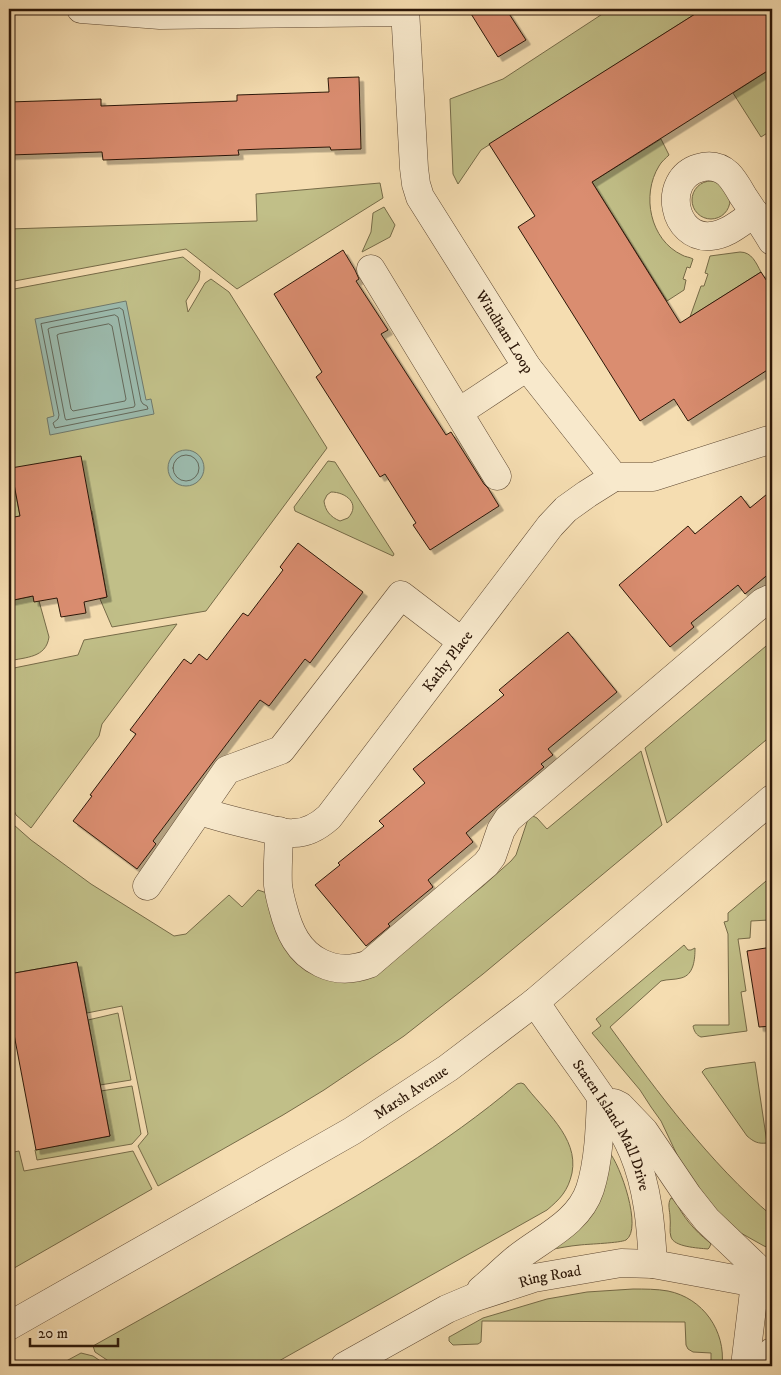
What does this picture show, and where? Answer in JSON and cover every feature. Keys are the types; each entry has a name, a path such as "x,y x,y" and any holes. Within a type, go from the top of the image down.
{"street":[{"path":"81,9 160,12 405,10"},
{"name":"Windham Loop","path":"405,10 414,168 420,197 527,367 614,477"},
{"path":"755,213 772,241"},
{"path":"371,269 497,476"},
{"path":"459,412 527,367"},
{"path":"614,477 653,477 772,439"},
{"name":"Kathy Place","path":"200,811 226,820 294,833 310,830 320,825 329,817 550,526 566,509 614,477"},
{"path":"147,886 227,770 281,750 401,595 462,641"},
{"path":"279,831 278,886 290,933 298,945 310,958 334,968 358,968 369,964 486,864 492,856 498,836 508,819 763,602 772,598"},
{"name":"Marsh Avenue","path":"9,1326 352,1131 448,1068 535,1002 772,799"},
{"name":"Staten Island Mall Drive","path":"535,1002 601,1096 632,1152 642,1179 648,1206 653,1264"},
{"path":"473,1298 516,1259 572,1218 583,1202 590,1190 593,1176 597,1152 601,1096 620,1106 644,1131 688,1196 707,1220 767,1284 746,1366"},
{"name":"Ring Road","path":"345,1366 435,1315 473,1298 534,1278 621,1263 653,1264 767,1284"},
{"path":"760,1366 772,1352"}],"shaded area":[{"path":"610,9 703,9 481,150 458,184 453,174 450,99 503,79"},
{"path":"772,68 772,130 761,137 733,93"},
{"path":"661,139 669,155 660,165 650,190 652,216 662,239 683,256 693,259 690,268 687,267 683,279 686,280 684,290 667,301 592,182"},
{"path":"711,181 718,182 724,187 729,193 729,207 724,213 718,218 711,219 704,218 698,213 693,207 692,200 693,193 698,187 704,182"},
{"path":"380,183 383,198 237,289 186,249 9,282 9,229 257,221 256,194"},
{"path":"384,207 395,225 390,237 362,252 371,232 373,213"},
{"path":"740,252 751,256 761,272 690,317 701,286 704,286 708,274 705,273 710,256"},
{"path":"183,257 200,271 199,280 186,301 188,312 205,283 211,279 229,292 327,448 206,611 112,627 100,599 107,597 92,511 73,514 11,469 20,516 9,518 9,290"},
{"path":"328,461 335,462 394,554 393,556 295,511 294,507","holes":["331,492 350,500 353,508 348,518 340,521 329,513 324,501"]},
{"path":"33,596 39,601 49,637 47,644 40,653 9,661 9,601"},
{"path":"177,624 102,724 99,736 31,828 16,815 9,786 9,669 78,655 84,640"},
{"path":"772,641 772,735 667,823 645,748"},
{"path":"641,751 662,825 483,974 404,1036 283,1115 158,1186 138,1146 148,1134 122,1006 87,1013 77,962 9,974 9,835 14,825 31,840 91,884 174,936 186,934 229,895 242,907 258,890 264,892 271,891 283,942 374,974 511,861 516,855 528,819 533,816 537,818 547,829"},
{"path":"772,876 772,916 769,920 751,921 750,938 738,939 746,991 741,992 747,1031 701,1037 696,1033 693,1026 729,1025 728,934 724,922 728,921 728,913"},
{"path":"684,945 688,950 695,948 694,962 689,974 681,978 661,981 610,1027 666,1102 706,1150 772,1216 772,1249 739,1232 714,1211 679,1159 661,1121 640,1090 592,1033 601,1026 596,1019"},
{"path":"118,1013 131,1080 100,1085 88,1020"},
{"path":"755,1062 767,1143 756,1142 747,1136 702,1072 709,1068"},
{"path":"517,1084 524,1084 558,1125 565,1136 573,1160 572,1173 566,1190 547,1210 270,1366 116,1366 95,1352 93,1346 373,1186 432,1148"},
{"path":"132,1086 141,1134 132,1144 37,1160 35,1150 110,1136 101,1091"},
{"path":"19,1151 24,1171 133,1151 152,1189 9,1271 9,1153"},
{"path":"609,1152 619,1169 628,1196 631,1210 631,1234 623,1241 576,1245 549,1250"},
{"path":"671,1198 675,1200 689,1223 711,1244 708,1249 687,1246 673,1240 670,1233 669,1205"},
{"path":"633,1289 668,1291 681,1295 702,1309 710,1318 720,1340 722,1366 711,1366 711,1353 693,1352 688,1349 686,1345 685,1322 482,1321 481,1342 478,1344 453,1345 449,1341 449,1337 483,1318 547,1299 587,1292"},
{"path":"81,1353 93,1356 108,1366 57,1366"}],"water":[{"path":"126,301 146,400 151,399 154,414 50,435 47,418 54,416 35,319"},
{"path":"186,450 193,451 199,455 203,461 203,475 199,481 193,485 186,486 179,485 173,481 169,475 168,468 169,461 173,455 179,451"}],"building":[{"path":"468,9 506,9 526,40 498,57"},
{"path":"703,9 772,9 772,68 592,182 680,323 761,272 772,289 772,367 688,421 674,399 640,421 518,227 535,216 489,144"},
{"path":"359,77 361,149 331,150 330,147 238,150 239,155 103,160 102,152 9,155 9,102 101,99 101,106 237,101 237,95 329,92 328,78"},
{"path":"343,250 359,279 356,281 388,330 381,334 446,435 451,432 499,506 430,550 413,525 416,523 385,474 380,477 316,377 322,372 274,294"},
{"path":"81,456 107,597 84,602 86,613 61,617 57,598 34,602 33,596 9,601 9,518 20,516 11,468"},
{"path":"772,490 772,571 745,594 738,585 691,623 694,627 670,647 619,585 688,526 695,534 741,496 750,508"},
{"path":"298,543 363,592 310,663 305,659 269,706 260,700 153,841 156,844 137,869 73,821 136,734 130,730 184,659 191,664 199,654 207,660 243,613 248,616 283,570 280,567"},
{"path":"568,632 617,692 548,749 553,755 541,764 544,767 466,833 473,842 428,880 433,887 388,924 390,926 366,946 315,885 340,865 338,863 384,826 379,821 425,783 413,769 504,695 499,690"},
{"path":"772,947 772,1026 759,1027 747,951"},
{"path":"77,962 110,1136 36,1150 9,1008 9,974"}]}
